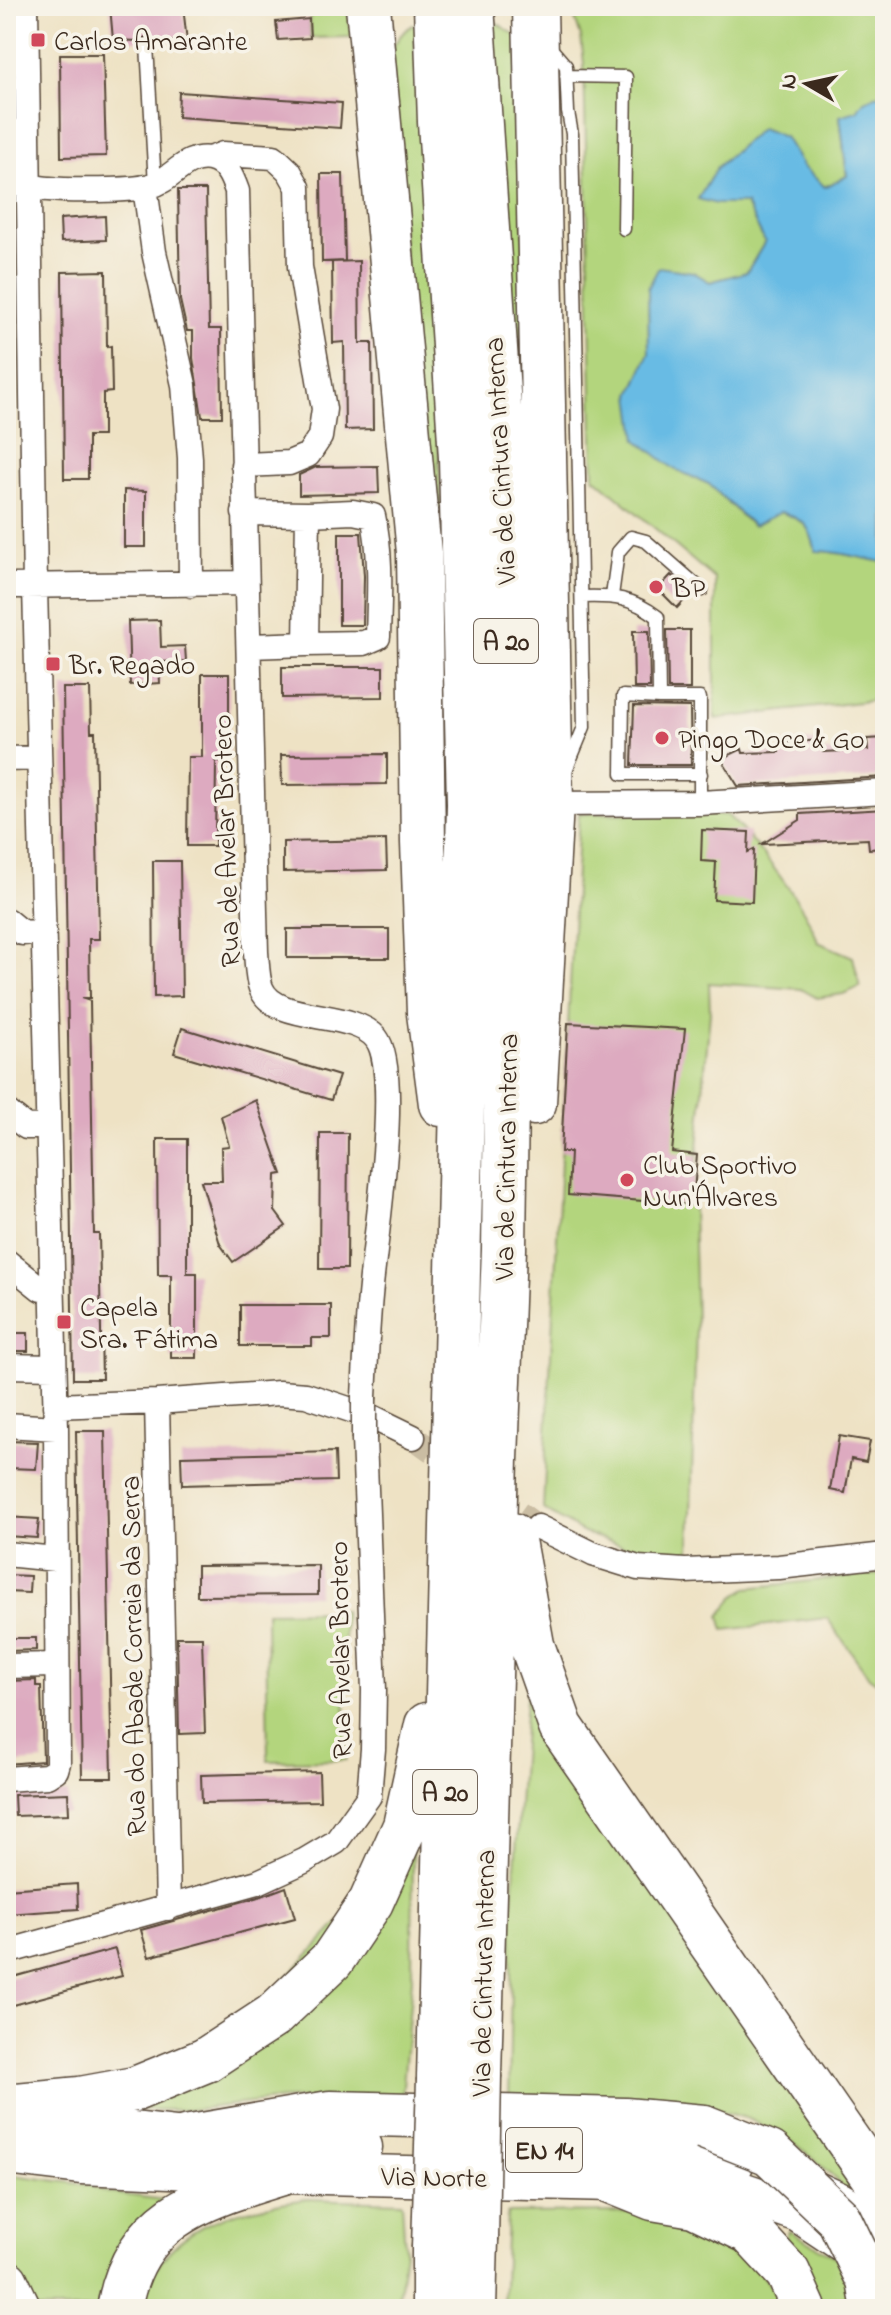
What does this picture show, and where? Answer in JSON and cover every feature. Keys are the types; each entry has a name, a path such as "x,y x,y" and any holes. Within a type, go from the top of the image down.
{"highway":[{"path":"368,6 419,553 429,1013 459,1221"},
{"path":"373,49 381,34 454,16 535,19 551,804 526,1216 504,1249"},
{"name":"Via de Cintura Interna","path":"454,16 469,804 448,1645 459,2077 434,2248 454,2289"},
{"name":"Via de Cintura Interna","path":"454,16 502,452 510,803 504,1249 496,1459 459,2077 454,2289"},
{"path":"496,1459 532,1645 561,1727 885,2194"},
{"path":"6,2106 80,2099 135,2089 206,2060 273,2016 332,1960 371,1902 405,1826 423,1738 448,1645"},
{"path":"185,2138 330,2113 625,2120 704,2127 770,2153 839,2219 869,2281 874,2309"},
{"name":"Via Norte","path":"6,2117 185,2138 329,2147 669,2152 770,2171 840,2203 885,2232"},
{"name":"Via Norte","path":"6,2155 81,2164 282,2173 697,2183 744,2193 799,2212 861,2253 885,2275"},
{"path":"119,2309 123,2285 142,2248 158,2228 204,2198 282,2173"},
{"path":"606,2179 653,2198 694,2205 750,2232 788,2273 804,2309"},
{"path":"6,2282 19,2309"},
{"path":"454,2289 483,2309"}],"street":[{"path":"6,1779 47,1776 56,1770 56,1417 35,587 17,184 26,6"},
{"path":"17,184 49,189 150,186 193,160 223,154 274,157 289,171 298,187 300,267 324,409 320,437 308,455 289,463 243,465"},
{"name":"Rua de Avelar Brotero","path":"210,159 224,165 232,175 237,191 256,952 261,990 277,1005 303,1014 334,1018 358,1026 375,1037 384,1055 386,1097"},
{"path":"150,186 154,252 184,385 190,458 191,585"},
{"path":"244,513 353,512 373,516 377,536 378,637 364,643 250,646"},
{"path":"306,644 308,514"},
{"path":"6,586 245,583"},
{"path":"6,759 39,758"},
{"path":"551,804 700,803 885,792"},
{"path":"6,920 22,933 44,931"},
{"name":"Rua Avelar Brotero","path":"6,1952 258,1882 336,1842 369,1796 374,1690 364,1397 370,1288 381,1204 386,1097"},
{"path":"6,1111 26,1127 48,1126"},
{"path":"6,1261 41,1289 52,1288"},
{"path":"6,1366 54,1367"},
{"path":"6,1425 157,1402 279,1393 306,1395 372,1417 413,1437"},
{"name":"Rua do Abade Correia da Serra","path":"157,1402 168,1908"},
{"path":"538,1527 593,1554 638,1568 685,1571 779,1567 885,1555"},
{"path":"6,1554 55,1559"},
{"path":"6,1666 56,1665"}],"lane":[{"path":"535,19 566,66 572,134 582,597 584,727 551,804"},
{"path":"147,45 150,186"},
{"path":"566,76 626,77 624,229"},
{"path":"612,596 618,552 631,537 646,541 702,590"},
{"path":"582,597 612,596 641,604 658,617 659,698"},
{"path":"700,803 701,774 699,692 659,698 623,696 622,774 701,774"}],"green space":[{"path":"309,6 347,6 352,37 310,38"},
{"path":"571,6 885,6 885,97 878,95 858,111 840,117 847,177 824,187 803,167 784,137 716,204 746,204 765,242 747,272 710,282 693,272 648,288 649,353 631,395 674,469 709,484 752,526 781,512 805,525 816,551 885,562 885,699 715,719 715,579 594,477 584,64 581,37"},
{"path":"423,21 495,22 517,36 535,587 419,40 415,40 435,367 444,582 444,800 390,52 403,33"},
{"name":"Club Sportivo Nun'Álvares","path":"579,813 727,815 779,875 803,911 818,942 853,957 860,987 843,994 817,998 801,989 709,983 710,1012 693,1205 696,1324 690,1552 655,1556 584,1533 543,1509"},
{"path":"885,1573 885,1688 869,1677 827,1618 724,1630 720,1616 734,1597 747,1588"},
{"path":"344,1611 346,1760 268,1761 266,1612"},
{"path":"527,1682 885,2210 854,2199 829,2172 791,2141 749,2119 707,2107 509,2104 512,1914"},
{"path":"413,1843 412,1980 402,2098 284,2099 188,2110 95,2109 184,2088"},
{"path":"6,2174 165,2200 99,2309 35,2309 6,2263"},
{"path":"307,2199 402,2202 405,2251 397,2309 140,2309 150,2280 164,2258 202,2226 252,2209"},
{"path":"636,2212 694,2227 736,2247 760,2272 784,2309 503,2309 507,2213"},
{"path":"789,2231 837,2258 848,2285 853,2309 825,2309 785,2242"}],"water":[{"path":"878,95 885,97 885,562 816,551 805,525 781,512 753,526 709,484 674,469 637,440 631,395 649,353 648,288 659,267 693,272 710,282 747,272 765,242 746,204 716,204 698,199 717,167 761,128 784,137 803,167 825,187 847,176 840,116 857,111 864,101"}],"building":[{"path":"110,6 183,6 187,42 155,41 147,36 139,41 113,40"},
{"path":"309,19 310,38 278,40 276,22"},
{"path":"60,54 103,54 106,156 61,157"},
{"path":"179,92 342,103 340,128 178,117"},
{"path":"321,174 343,174 345,261 322,262"},
{"path":"178,190 206,190 209,329 221,329 222,417 202,417 193,358 193,331 187,331 180,300"},
{"path":"105,216 106,240 61,242 60,219"},
{"path":"359,261 360,343 372,343 373,429 345,430 344,342 333,343 332,262"},
{"path":"106,271 107,347 111,346 112,392 103,393 103,436 88,436 88,479 64,479 62,272"},
{"path":"378,466 379,493 299,495 299,475 316,467"},
{"path":"124,490 146,491 146,547 124,547"},
{"path":"339,533 361,533 363,625 339,625"},
{"path":"671,575 691,593 677,608 658,589"},
{"path":"160,620 161,647 185,646 186,661 159,662 160,683 130,685 128,621"},
{"path":"667,630 690,630 690,689 668,689"},
{"path":"633,631 649,631 650,688 634,688"},
{"path":"282,667 383,667 383,697 282,698"},
{"path":"202,674 229,674 229,761 216,761 215,846 187,846 188,757 202,757"},
{"path":"63,688 90,688 91,732 95,732 99,939 89,939 90,998 81,998 90,1001 94,1234 99,1234 102,1379 73,1379"},
{"name":"Pingo Doce & Go","path":"634,706 690,707 691,765 632,765"},
{"path":"885,738 885,777 738,786 721,759 742,749 743,753 779,752 779,743 822,740 823,752 868,750 867,739"},
{"path":"387,754 387,784 282,785 281,755"},
{"path":"885,809 885,848 869,849 868,839 762,844 800,820 800,814"},
{"path":"702,830 749,832 748,852 754,849 752,902 714,900 716,862 701,861"},
{"path":"386,840 387,870 283,872 283,842"},
{"path":"153,861 180,861 182,996 154,997"},
{"path":"287,929 389,929 389,958 287,958"},
{"path":"568,1023 685,1029 672,1152 697,1155 693,1205 568,1195 570,1152 561,1152"},
{"path":"182,1028 339,1076 331,1100 174,1053"},
{"path":"256,1100 282,1174 276,1175 275,1211 286,1226 233,1262 220,1244 201,1181 222,1181 221,1147 229,1146 221,1116"},
{"path":"320,1133 348,1133 347,1269 319,1269"},
{"path":"157,1139 187,1139 187,1273 197,1273 197,1358 171,1358 171,1275 158,1275"},
{"path":"240,1305 331,1305 331,1338 312,1338 312,1346 240,1346"},
{"path":"6,1333 28,1333 28,1351 6,1351"},
{"path":"76,1431 105,1431 112,1778 82,1778"},
{"path":"839,1436 870,1441 866,1462 851,1459 845,1493 830,1490"},
{"path":"6,1441 38,1442 36,1469 6,1468"},
{"path":"335,1452 336,1481 182,1485 181,1456"},
{"path":"6,1517 39,1519 37,1538 6,1536"},
{"path":"318,1565 318,1595 197,1596 197,1566"},
{"path":"6,1575 30,1576 29,1593 6,1592"},
{"path":"177,1637 202,1637 205,1733 179,1734"},
{"path":"6,1638 36,1638 36,1650 6,1651"},
{"path":"36,1680 36,1686 41,1686 43,1761 6,1764 6,1744 13,1743 12,1709 6,1709 6,1681"},
{"path":"319,1772 320,1801 202,1803 201,1775"},
{"path":"68,1793 69,1814 15,1816 14,1795"},
{"path":"77,1884 78,1909 6,1914 6,1889"},
{"path":"286,1887 295,1918 149,1957 141,1930"},
{"path":"115,1949 122,1976 6,2007 6,1979"}],"tunnel":[{"path":"413,1437 456,1468"},
{"path":"490,1492 538,1527"}],"place":[{"name":"Carlos Amarante","path":"38,40"},
{"name":"BP","path":"656,587"},
{"name":"Br. Regado","path":"53,664"},
{"name":"Pingo Doce & Go","path":"662,738"},
{"name":"Club Sportivo Nun'Álvares","path":"627,1180"},
{"name":"Capela Sra. Fátima","path":"64,1322"}]}
